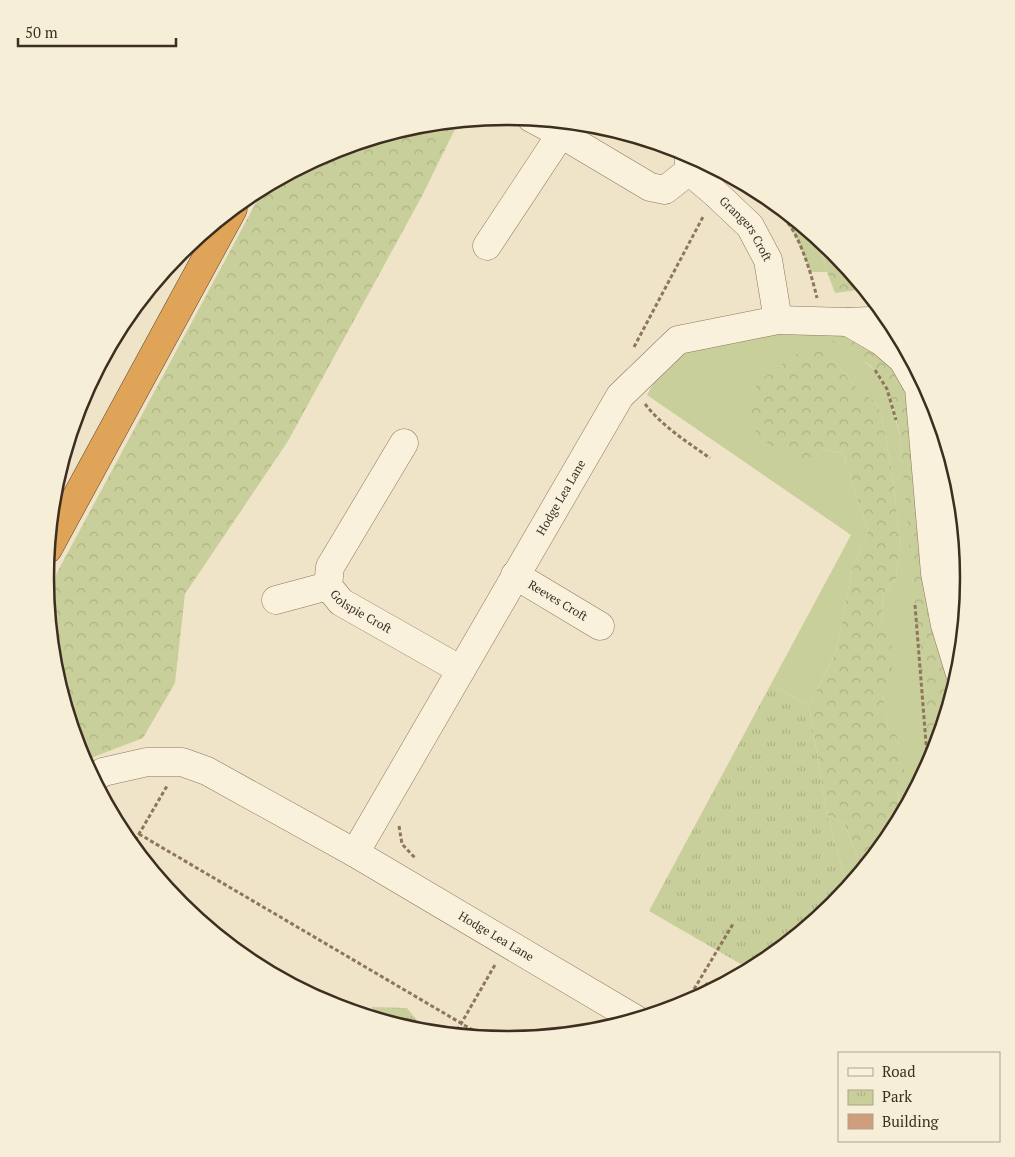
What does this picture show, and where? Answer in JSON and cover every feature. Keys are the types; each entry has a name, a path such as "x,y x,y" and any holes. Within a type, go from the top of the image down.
{"highway":[{"path":"57,533 225,224"}],"street":[{"path":"547,127 650,187 666,190 688,163"},
{"path":"487,246 560,134"},
{"name":"Grangers Croft","path":"690,163 715,193 750,226 768,260 778,320"},
{"name":"Hodge Lea Lane","path":"355,853 620,396 678,340 778,320 848,322 881,320"},
{"path":"848,322 882,341 904,360 917,385"},
{"path":"919,388 935,573 945,625 955,656"},
{"name":"Golspie Croft","path":"404,443 330,567 328,586 341,602 461,670"},
{"path":"944,456 960,612"},
{"name":"Reeves Croft","path":"516,575 600,626"},
{"path":"276,600 328,586"},
{"name":"Hodge Lea Lane","path":"99,775 103,772 147,762 182,762 206,771 355,853 629,1016"}],"path":[{"path":"785,220 796,237 811,272 821,320"},
{"path":"871,367 876,371 887,389 898,426"},
{"path":"634,382 641,400 652,414 710,458"},
{"path":"914,603 927,753"},
{"path":"136,839 182,762"},
{"path":"139,834 474,1031"},
{"path":"692,993 733,924"}],"green space":[{"path":"455,128 422,196 288,441 185,594 175,683 143,738 91,758 69,696 62,667 55,608 54,578 258,199 334,159 390,140 419,133"},
{"path":"785,220 822,252 827,272 811,272 796,237"},
{"path":"822,252 858,290 835,293"},
{"path":"821,320 842,348 860,358 876,371 887,389 900,436 927,753 900,804 897,790 905,779 897,735 889,733 883,695 881,624 883,594 896,579 900,544 893,478 881,413 876,403 854,385 838,366 820,449 843,453 868,531 852,570 836,652 809,706 771,684 851,535 647,395 678,340"},
{"path":"821,320 903,360 955,649 946,696 927,753 900,436 892,402 876,371 864,361 836,345 827,335"},
{"path":"816,341 836,359 838,366 854,385 876,403 881,413 893,478 900,544 896,579 883,594 881,624 892,633 892,685 883,695 889,732 897,735 906,779 897,790 900,805 885,831 860,864 844,823 827,815 809,706 836,652 852,570 868,531 843,453 820,449 803,464 759,438 746,412 758,382 798,353 808,354"},
{"path":"771,684 809,706 827,815 846,881 807,920 760,956 743,966 649,911"},
{"path":"827,815 844,823 860,864 846,881"},
{"path":"372,1007 407,1008 419,1023 390,1017 373,1012"}]}
